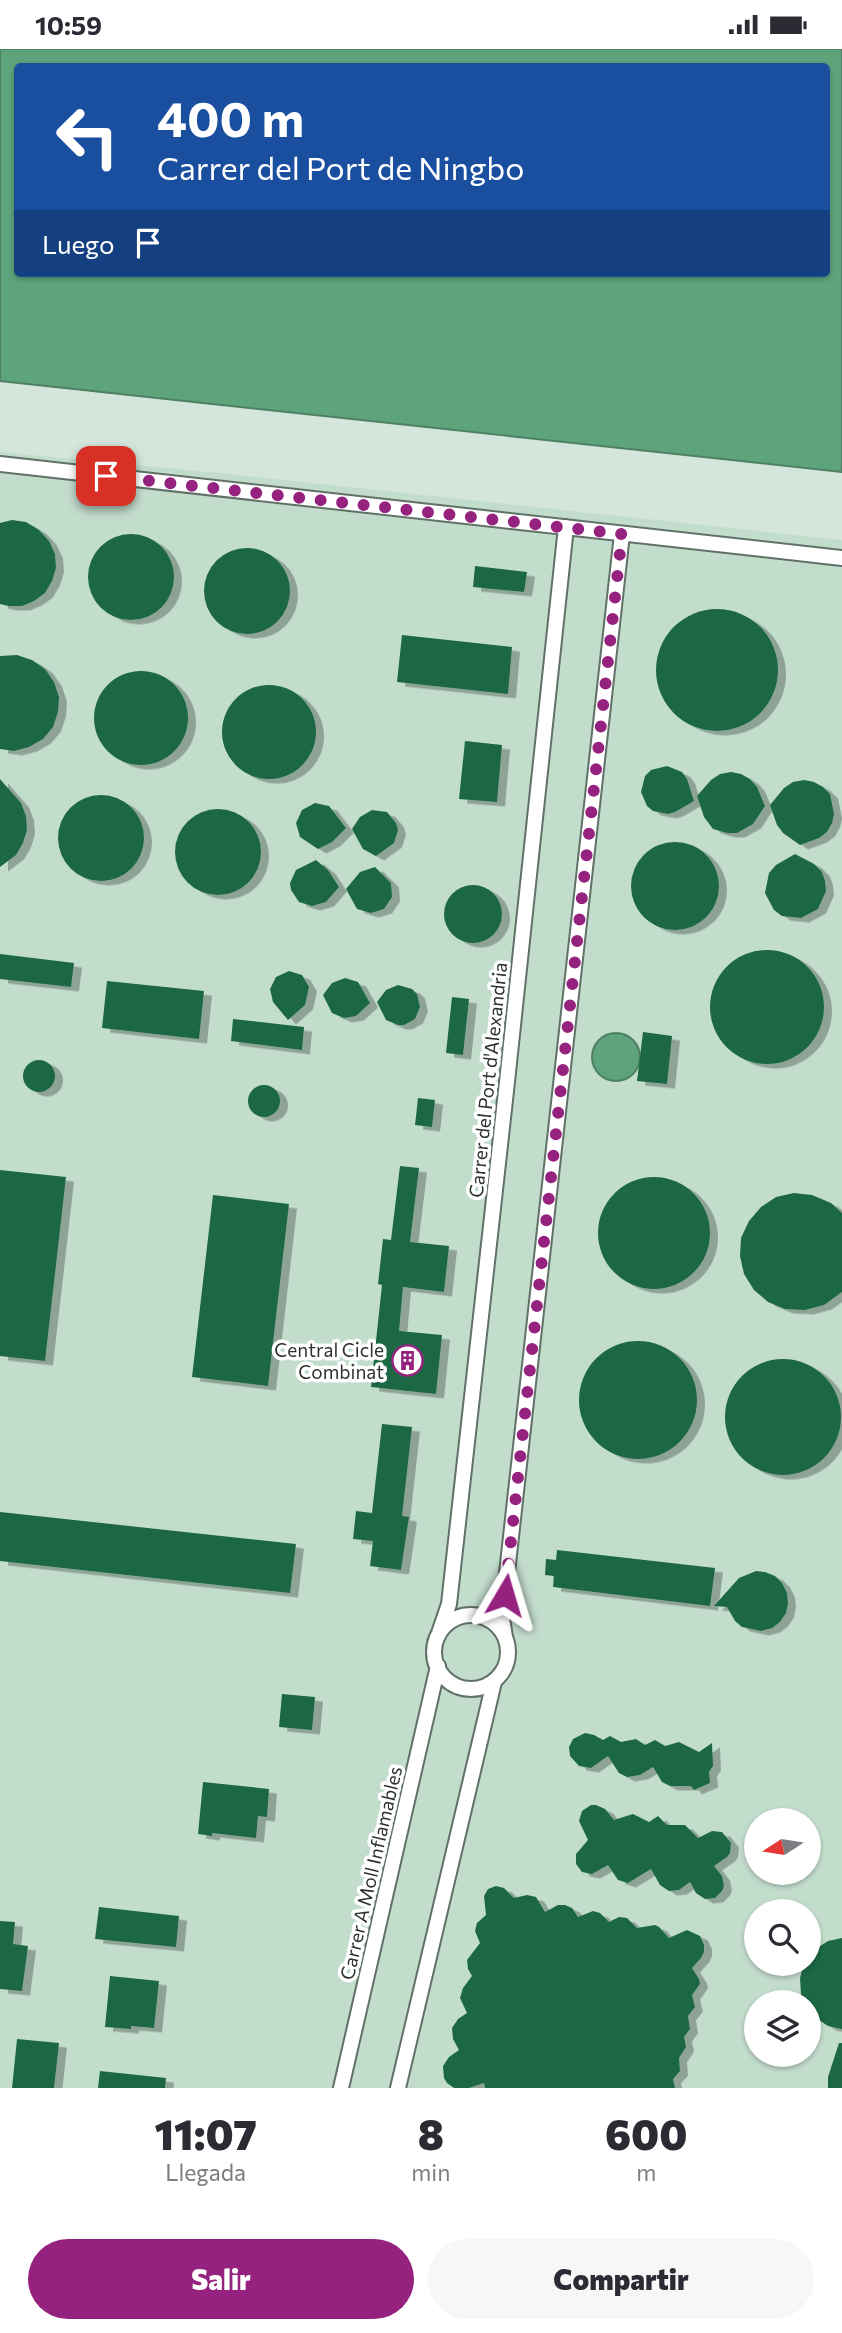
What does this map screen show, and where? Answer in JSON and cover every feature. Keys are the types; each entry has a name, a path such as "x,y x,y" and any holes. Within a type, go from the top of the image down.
{"street":[{"path":"0,464 842,558"},
{"name":"Carrer del Port d'Alexandria","path":"438,1636 449,1604 566,527"},
{"path":"398,2088 494,1682 507,1664 508,1647 502,1618 622,534"},
{"path":"494,1682 476,1689 457,1686 442,1675 435,1648 438,1636 445,1626 466,1615 489,1619 499,1627 505,1637"},
{"name":"Carrer A Moll Inflamables","path":"341,2088 438,1667"}],"shaded area":[{"path":"0,49 842,49 842,472 0,381"},
{"path":"0,452 842,540 842,2088 0,2088"},
{"path":"616,1033 633,1040 640,1057 633,1074 616,1081 599,1074 592,1057 599,1040"}],"building":[{"path":"12,520 26,522 39,530 49,541 55,554 56,568 45,593 22,606 0,604 0,523"},
{"path":"131,534 155,541 167,553 174,577 167,601 155,613 131,620 107,613 95,601 88,577 95,553 107,541"},
{"path":"247,548 271,555 283,567 290,591 283,615 271,627 247,634 223,627 211,615 204,591 211,567 223,555"},
{"path":"475,566 527,572 524,592 473,587"},
{"path":"717,609 740,614 760,627 773,647 778,670 773,693 760,713 740,726 717,731 694,726 674,713 661,693 656,670 661,647 674,627 694,614"},
{"path":"402,635 512,647 508,694 397,682"},
{"path":"17,655 32,660 45,669 54,682 59,697 53,727 43,739 14,751 0,749 0,656"},
{"path":"141,671 159,674 174,685 185,700 188,718 185,736 174,751 159,762 141,765 123,762 108,751 97,736 94,718 97,700 108,685 123,674"},
{"path":"269,685 287,688 302,699 313,714 316,732 313,750 302,765 287,776 269,779 251,776 236,765 225,750 222,732 225,714 236,699 251,688"},
{"path":"465,741 502,745 497,802 459,799"},
{"path":"667,766 682,772 694,801 668,814 653,811 647,806 641,792 645,776 651,770"},
{"path":"731,772 750,779 757,787 765,806 753,824 737,833 713,829 704,817 697,796 711,780 720,774"},
{"path":"0,779 21,803 27,830 16,855 0,867"},
{"path":"793,782 814,782 830,794 834,814 827,832 800,845 777,825 770,805 784,788"},
{"path":"101,795 125,802 137,814 144,838 137,862 125,874 101,881 77,874 65,862 58,838 65,814 77,802"},
{"path":"315,803 329,806 346,828 332,842 318,849 300,837 296,823 302,810"},
{"path":"218,809 242,816 254,828 261,852 254,876 242,888 218,895 194,888 182,876 175,852 182,828 194,816"},
{"path":"372,810 387,812 398,830 394,843 376,856 363,849 352,829 360,817"},
{"path":"666,842 684,842 700,849 712,861 719,877 719,895 712,911 700,923 684,930 666,930 650,923 638,911 631,895 631,877 638,861 650,849"},
{"path":"795,854 814,864 822,872 826,891 818,909 801,918 782,916 774,910 765,893 769,873 776,865"},
{"path":"316,860 328,870 339,887 326,902 312,906 299,902 290,883 296,870"},
{"path":"375,867 391,883 392,897 384,909 371,913 357,909 346,889 360,872"},
{"path":"467,885 479,885 494,893 502,908 502,920 494,935 479,943 467,943 452,935 444,920 444,908 452,893"},
{"path":"767,950 789,954 799,959 815,975 820,985 824,1007 820,1029 815,1039 799,1055 789,1060 767,1064 745,1060 735,1055 719,1039 714,1029 710,1007 714,985 719,975 735,959 745,954"},
{"path":"0,954 74,963 71,987 0,979"},
{"path":"289,971 302,975 309,987 305,1005 288,1020 273,1002 270,989 276,977"},
{"path":"345,978 358,982 370,1003 356,1016 344,1018 332,1013 323,995 332,983"},
{"path":"107,981 204,991 199,1039 102,1028"},
{"path":"398,985 412,989 417,994 420,1007 415,1019 404,1025 386,1020 377,1002 386,990"},
{"path":"452,997 469,999 463,1055 446,1053"},
{"path":"233,1019 304,1027 302,1050 231,1041"},
{"path":"643,1032 672,1036 667,1084 637,1081"},
{"path":"39,1060 50,1065 55,1076 50,1087 39,1092 28,1087 23,1076 28,1065"},
{"path":"264,1085 275,1090 280,1101 275,1112 264,1117 253,1112 248,1101 253,1090"},
{"path":"418,1098 435,1100 432,1127 415,1125"},
{"path":"400,1166 419,1168 410,1242 449,1246 444,1292 403,1287 399,1331 442,1335 436,1394 371,1387 382,1285 378,1284 383,1239 391,1240"},
{"path":"0,1170 66,1177 45,1361 0,1356"},
{"path":"654,1177 675,1181 694,1193 706,1212 710,1233 706,1254 694,1273 675,1285 654,1289 633,1285 614,1273 602,1254 598,1233 602,1212 614,1193 633,1181"},
{"path":"794,1193 812,1195 831,1203 842,1213 842,1292 824,1305 805,1310 785,1309 768,1302 754,1290 744,1274 740,1256 741,1238 749,1221 761,1207 776,1197"},
{"path":"213,1195 289,1204 268,1386 192,1377"},
{"path":"638,1341 649,1342 671,1351 687,1367 696,1389 696,1411 687,1433 671,1449 649,1458 638,1459 627,1458 605,1449 589,1433 580,1411 579,1400 580,1389 589,1367 605,1351 627,1342"},
{"path":"783,1359 805,1364 824,1376 836,1395 841,1417 836,1439 824,1458 805,1470 783,1475 761,1470 742,1458 730,1439 725,1417 730,1395 742,1376 761,1364"},
{"path":"382,1424 412,1427 402,1516 409,1517 401,1570 370,1566 373,1541 353,1539 356,1511 372,1513"},
{"path":"0,1512 296,1544 290,1593 0,1561"},
{"path":"557,1550 715,1568 710,1606 553,1587 554,1576 545,1575 546,1559 556,1560"},
{"path":"756,1571 775,1576 782,1583 788,1603 780,1622 761,1631 742,1627 727,1607 714,1606 739,1578"},
{"path":"282,1694 315,1697 312,1730 279,1727"},
{"path":"585,1733 603,1740 610,1736 621,1742 636,1739 645,1745 655,1740 665,1746 679,1742 699,1752 712,1743 713,1766 709,1772 710,1783 694,1790 691,1786 670,1786 662,1782 653,1767 640,1775 627,1777 619,1773 608,1756 591,1768 579,1766 570,1756 569,1747 573,1739"},
{"path":"203,1782 269,1789 267,1817 258,1816 256,1838 198,1834"},
{"path":"591,1805 605,1809 614,1820 633,1814 649,1822 658,1816 667,1825 685,1825 698,1838 712,1831 722,1832 731,1843 730,1853 714,1866 722,1876 722,1891 715,1898 705,1899 696,1893 690,1882 679,1890 669,1891 660,1885 651,1869 628,1883 618,1880 608,1865 592,1874 582,1872 576,1864 576,1854 588,1840 579,1821 582,1811"},
{"path":"496,1886 504,1888 514,1898 527,1895 536,1897 545,1912 558,1905 565,1905 572,1908 578,1917 593,1911 600,1913 609,1922 619,1917 627,1918 637,1928 655,1925 669,1938 687,1930 700,1936 704,1952 692,1968 700,1984 692,1995 695,2007 688,2016 690,2029 684,2037 686,2047 679,2058 680,2071 673,2079 675,2088 485,2088 484,2083 469,2088 454,2088 447,2083 443,2066 449,2057 459,2050 453,2039 452,2028 458,2019 467,2013 460,1998 463,1988 472,1976 467,1960 480,1943 475,1931 477,1923 486,1915 484,1896 488,1889"},
{"path":"99,1907 179,1916 176,1947 95,1939"},
{"path":"0,1921 15,1922 13,1944 28,1946 22,1991 0,1989"},
{"path":"842,1938 842,2029 821,2021 821,1990 801,1990 801,1976 821,1976 821,1946"},
{"path":"110,1976 159,1981 154,2028 105,2027"},
{"path":"17,2039 59,2043 54,2088 12,2088"},
{"path":"839,2043 842,2043 842,2088 828,2088 828,2077"},
{"path":"100,2071 166,2078 165,2088 98,2088"}],"place":[{"name":"Central Cicle Combinat","path":"407,1361"}],"route":[{"path":"106,476 622,534 505,1595"}]}
